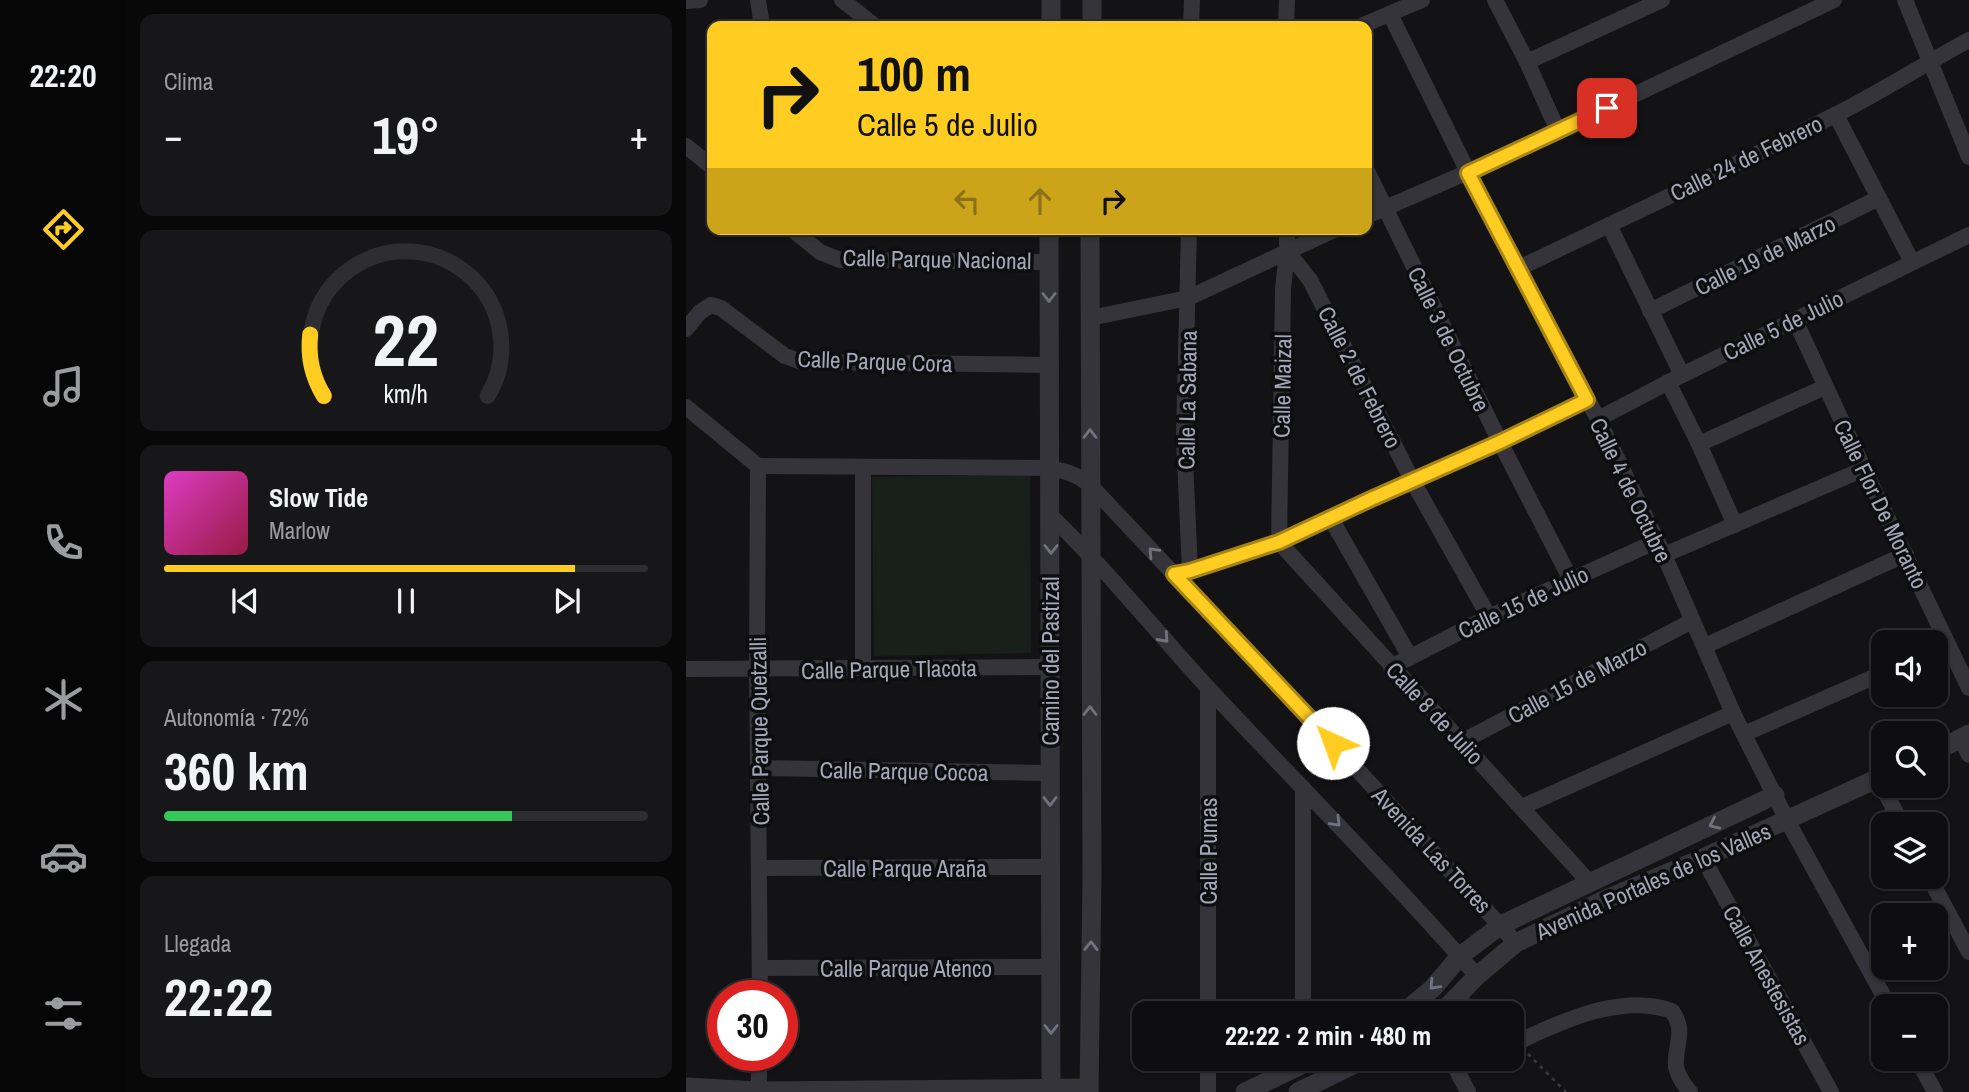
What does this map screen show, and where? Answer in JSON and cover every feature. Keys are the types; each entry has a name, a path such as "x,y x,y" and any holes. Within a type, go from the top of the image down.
{"street":[{"path":"686,1 700,0"},
{"path":"758,0 761,21"},
{"path":"842,0 869,21"},
{"path":"1051,0 1051,21"},
{"path":"1092,0 1092,21"},
{"path":"1191,21 1192,0"},
{"path":"1286,21 1287,0"},
{"path":"1372,21 1422,0"},
{"path":"1495,0 1558,131"},
{"path":"1527,62 1662,0"},
{"path":"1372,214 1558,131 1804,7 1834,0"},
{"path":"1905,0 1929,61 1965,137 1969,157"},
{"name":"Calle 4 de Octubre","path":"1390,14 1468,173 1598,419 1660,548 1733,712 1787,820 1882,994"},
{"name":"Calle 24 de Febrero","path":"1518,268 1836,114 1969,40"},
{"path":"1836,114 1912,262"},
{"path":"686,146 707,163"},
{"name":"Calle 3 de Octubre","path":"1372,181 1571,580"},
{"name":"Calle 19 de Marzo","path":"1650,311 1879,198"},
{"path":"1609,225 1650,311 1699,444 1735,525"},
{"name":"Calle Parque Nacional","path":"799,235 820,252 840,260 1049,262"},
{"name":"Camino del Pastizal","path":"1049,235 1051,1091"},
{"name":"Camino del Pastizal","path":"1089,1090 1092,877 1090,235"},
{"name":"Calle La Sabana","path":"1182,573 1189,235"},
{"name":"Calle Maizal","path":"1279,542 1283,302 1287,235"},
{"path":"1090,318 1188,298 1323,235"},
{"name":"Calle 5 de Julio","path":"1598,419 1969,235"},
{"name":"Calle 2 de Febrero","path":"1287,251 1310,280 1412,480 1489,617"},
{"name":"Calle Parque Cora","path":"686,329 699,312 711,305 721,309 785,356 802,362 1049,365"},
{"name":"Calle Flor De Moranto","path":"1795,320 1906,554 1935,630"},
{"path":"1699,444 1825,387"},
{"path":"1182,573 1279,542 1587,400"},
{"path":"686,407 758,466 1049,468"},
{"name":"Calle Parque Quetzalli","path":"758,466 760,980"},
{"path":"863,467 863,669"},
{"name":"Avenida Las Torres","path":"1049,468 1080,476 1182,573 1516,943"},
{"name":"Calle 15 de Julio","path":"1391,667 1489,617 1571,580 1735,525 1864,470"},
{"path":"1051,516 1208,688 1378,866 1477,976"},
{"path":"1330,517 1410,657"},
{"name":"Calle 8 de Julio","path":"1279,542 1590,883"},
{"path":"1704,646 1906,554"},
{"name":"Calle 15 de Marzo","path":"1462,741 1692,621"},
{"name":"Calle Flor De Moranto","path":"1948,656 1969,688"},
{"name":"Calle Parque Tlacota","path":"686,669 1051,667"},
{"path":"1744,734 1871,678"},
{"name":"Calle Pumas","path":"1208,688 1208,1001"},
{"path":"1522,807 1733,712"},
{"path":"1948,748 1966,743"},
{"name":"Calle Parque Cocoa","path":"759,768 1049,773"},
{"name":"Avenida Portales de los Valles","path":"1453,1001 1516,943 1604,900 1871,781"},
{"path":"1303,788 1303,1001"},
{"name":"Avenida Portales de los Valles","path":"1417,1001 1433,988 1460,956 1501,925 1775,795"},
{"name":"Calle Anestesistas","path":"1703,858 1831,1092"},
{"name":"Calle Parque Araña","path":"760,868 1050,867"},
{"path":"1935,889 1969,952"},
{"name":"Calle Parque Atenco","path":"760,968 1051,967"},
{"path":"1524,1036 1584,1014 1627,1006 1663,1007 1672,1011 1679,1026 1676,1069 1690,1092"},
{"path":"759,1071 759,1091"},
{"path":"1208,1071 1208,1092"},
{"path":"1245,1092 1287,1071"},
{"path":"1297,1092 1340,1071"},
{"path":"1457,1071 1468,1092"},
{"path":"1924,1071 1935,1092"},
{"path":"686,1087 759,1091 1089,1090"}],"path":[{"path":"1524,1050 1566,1092"}],"shaded area":[{"path":"1030,475 1031,653 874,656 872,477"}],"route":[{"path":"1333,743 1174,574 1279,542 1587,400 1468,173 1607,108"}]}
